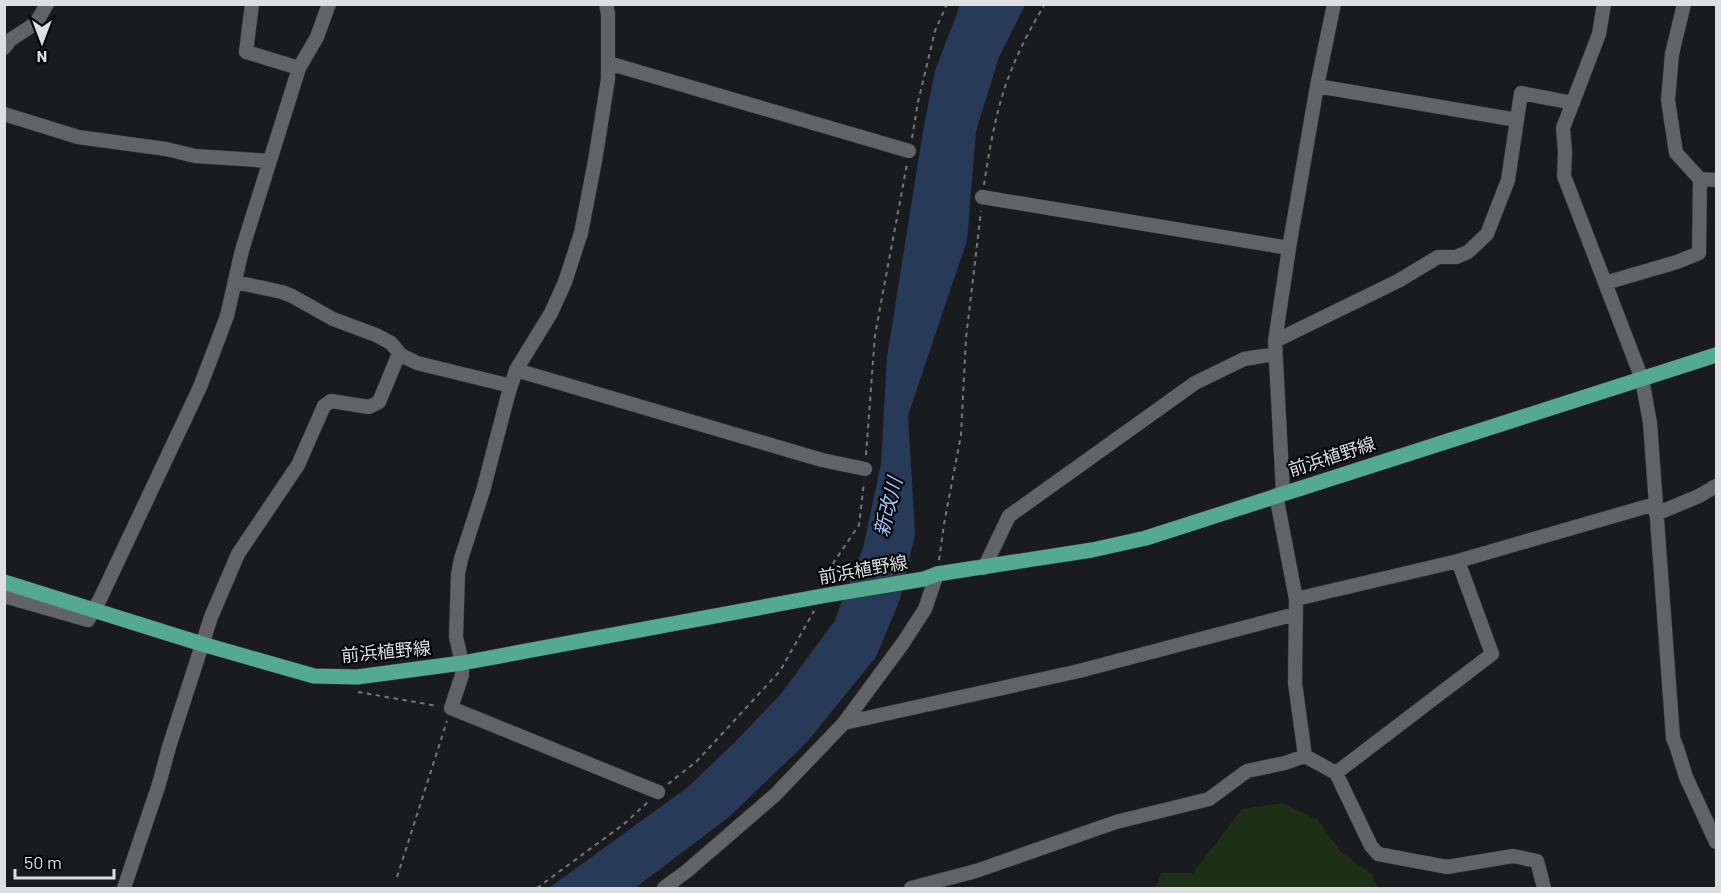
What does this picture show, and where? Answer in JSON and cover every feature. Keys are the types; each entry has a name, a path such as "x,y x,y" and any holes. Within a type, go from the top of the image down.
{"main road":[{"name":"前浜植野線","path":"4,582 202,644 314,676 357,677 462,663 930,577 1092,550 1146,538 1716,355"}],"street":[{"path":"4,48 10,40 36,23 47,4"},
{"path":"252,4 246,52 299,68"},
{"path":"4,596 88,620 94,610 200,387 227,316 242,250 299,68 317,37 328,4"},
{"path":"606,4 608,80 596,161 581,233 565,282 551,313 516,370 460,567 456,637 462,663 462,675 451,708 658,792"},
{"path":"1305,756 1295,683 1296,599 1280,494 1275,348 1289,248 1317,86 1334,4"},
{"path":"1604,4 1599,34 1563,128 1565,152 1563,176 1642,379 1650,423 1672,738 1686,777 1713,825 1716,842"},
{"path":"1605,283 1677,262 1699,253 1700,179 1676,153 1668,100 1672,54 1684,4"},
{"path":"608,63 909,151"},
{"path":"1317,86 1517,120"},
{"path":"984,568 1009,516 1195,383 1244,358 1275,348 1398,281 1438,256 1456,257 1468,252 1487,234 1508,180 1521,93 1573,103"},
{"path":"4,114 78,137 166,148 195,156 270,161"},
{"path":"1700,179 1716,180"},
{"path":"982,197 1289,248"},
{"path":"235,282 292,296 333,319 384,339 391,343 401,355 417,363 511,386"},
{"path":"124,888 211,617 238,554 298,465 324,405 331,401 369,407 379,402 398,356 401,355"},
{"path":"516,370 822,460 865,469"},
{"path":"1296,599 1458,561 1655,509 1699,496 1716,486"},
{"path":"1336,773 1492,654 1458,561"},
{"path":"664,888 775,795 844,723 925,609 930,577"},
{"path":"844,723 1079,671 1296,614"},
{"path":"911,888 976,871 1116,822 1209,799 1247,771 1305,756 1336,773 1371,846 1378,854 1447,867 1513,856 1537,861 1544,888"}],"path":[{"path":"537,888 624,824 658,792 697,761 780,671 826,596 834,562 859,525 875,335 918,102 935,31 946,4"},
{"path":"930,577 944,524 961,435 966,338 982,197 990,150 1005,85 1026,35 1044,4"},
{"path":"355,692 451,708 397,877"}],"green space":[{"path":"1283,803 1318,820 1341,852 1372,874 1378,888 1156,888 1161,873 1193,873 1242,809"}],"water":[{"name":"新改川","path":"960,5 1025,5 999,57 976,131 967,241 908,415 915,534 900,599 876,657 806,743 729,817 635,888 549,888 688,787 780,695 834,622 863,548 881,464 887,357 924,125 935,71"}]}
